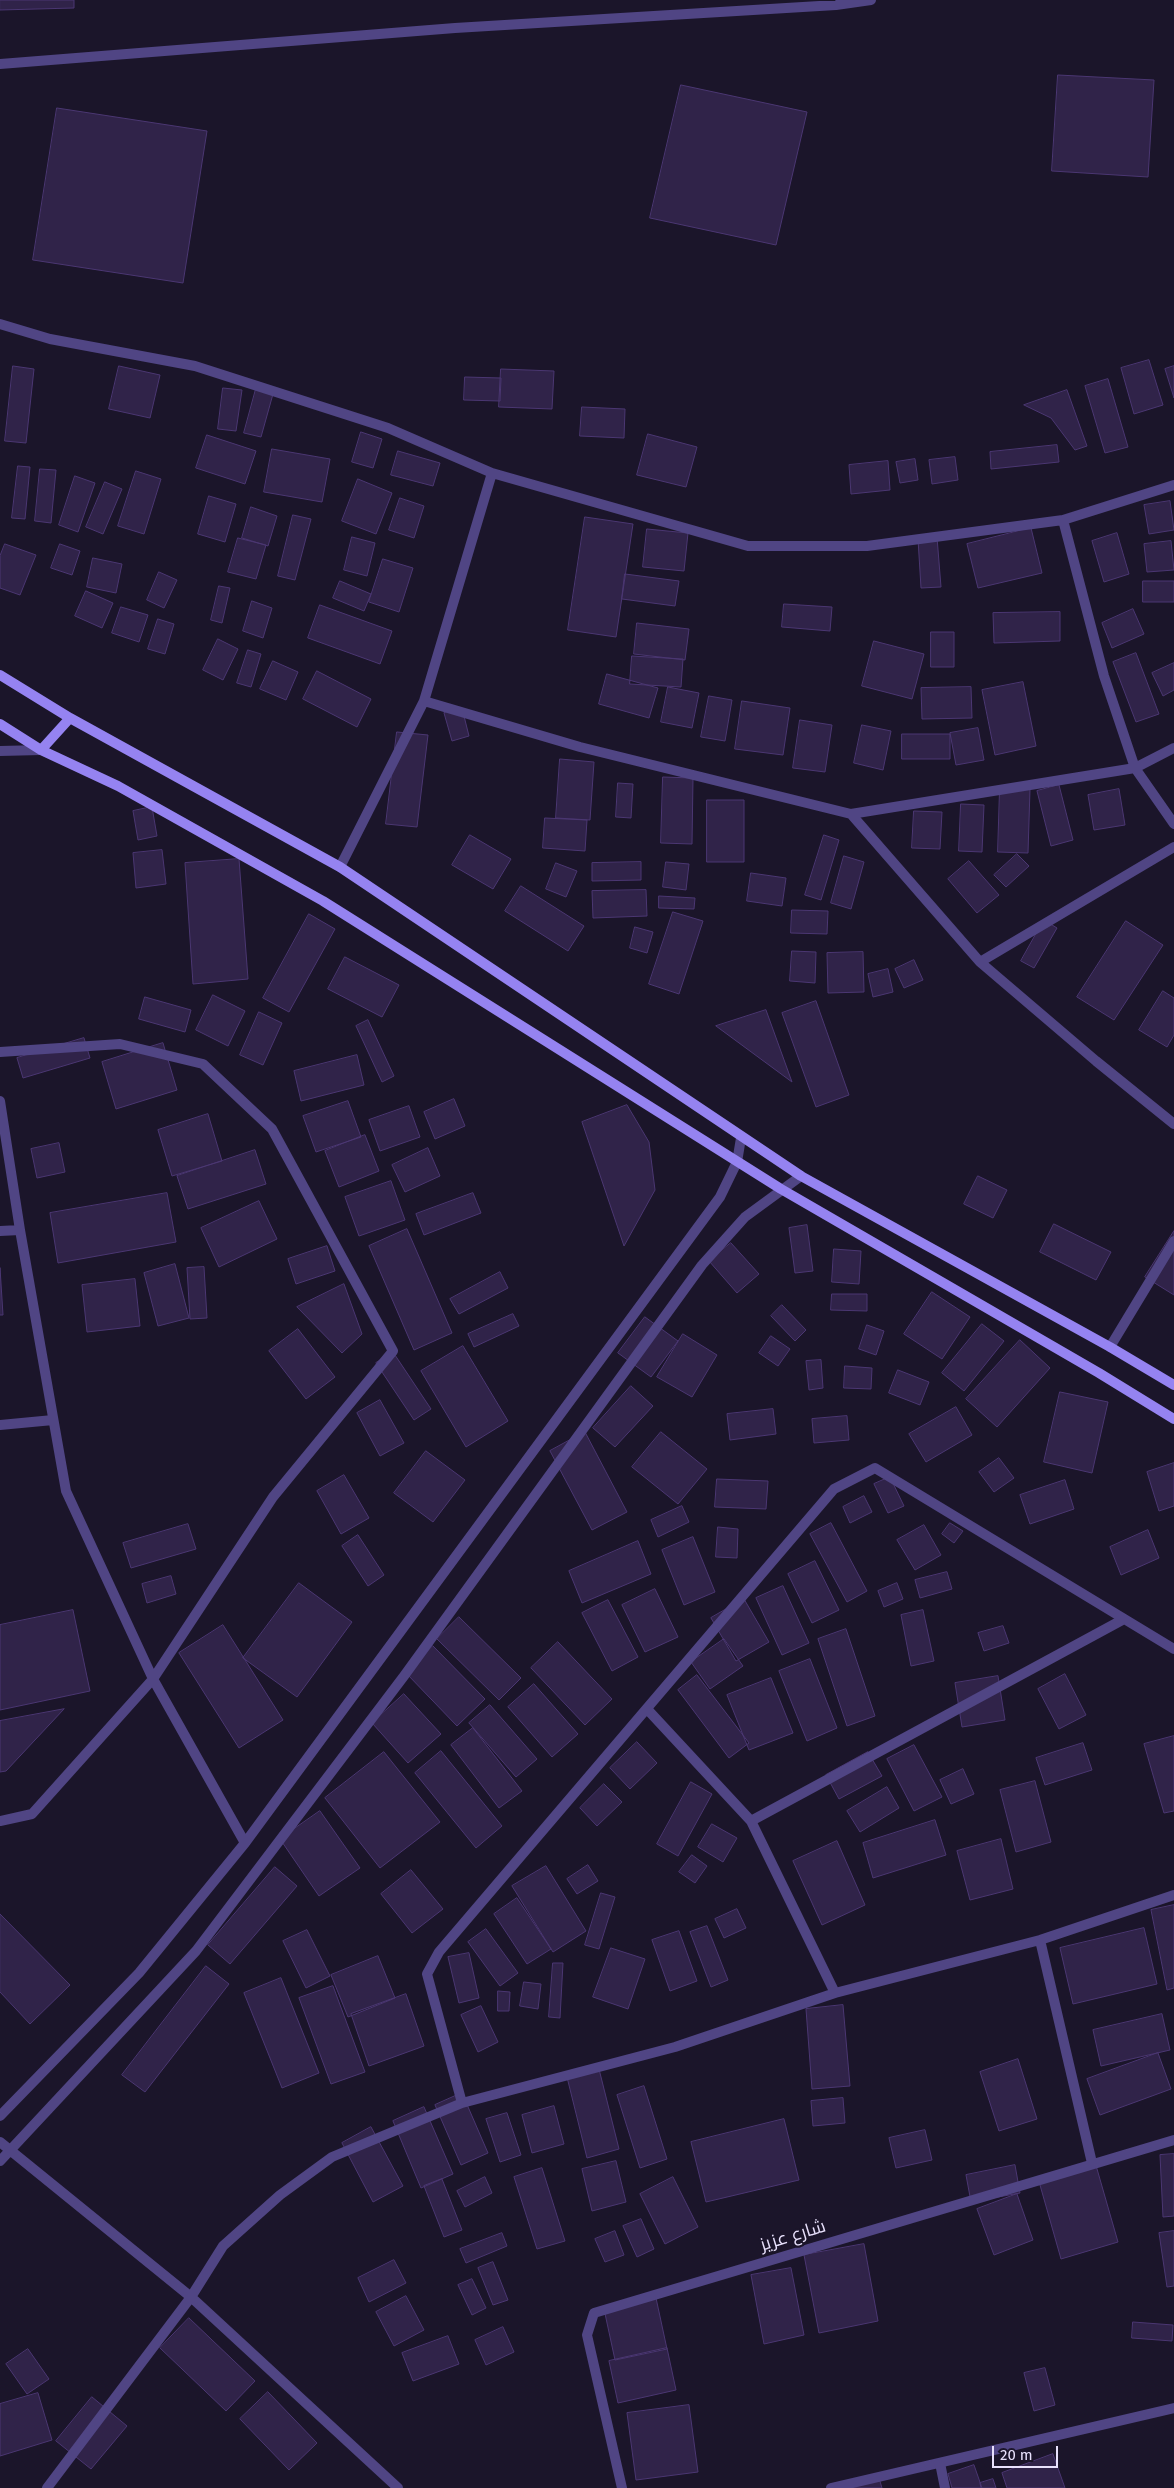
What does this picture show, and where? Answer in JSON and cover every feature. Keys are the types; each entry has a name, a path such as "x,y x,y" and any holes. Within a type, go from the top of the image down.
{"street":[{"path":"0,64 455,28 836,5 871,0"},
{"path":"0,324 50,338 195,366 388,428 492,473 748,546 867,546 1063,520 1174,485"},
{"path":"340,867 424,702 492,473"},
{"path":"1063,520 1104,676 1135,768 1174,824"},
{"path":"0,675 70,718 147,758 340,867 741,1138 801,1176 1110,1347 1174,1385"},
{"path":"424,702 580,747 852,814 1135,768 1174,748"},
{"path":"0,751 41,750 70,718"},
{"path":"0,724 41,750 118,786 323,901 781,1189 1091,1368 1174,1420"},
{"path":"852,814 980,962 1096,1061 1174,1124"},
{"path":"980,962 1174,848"},
{"path":"0,1052 120,1044 203,1064 272,1129 394,1351 273,1497 154,1679 32,1814 0,1821"},
{"path":"0,1101 20,1230 66,1491 154,1679 245,1843"},
{"path":"0,2116 139,1973 245,1843 720,1197 738,1162 741,1138"},
{"path":"0,2161 9,2149 196,1951 404,1676 702,1265 740,1223 781,1189 801,1176"},
{"path":"0,1231 20,1230"},
{"path":"1110,1347 1174,1241"},
{"path":"0,1425 53,1420"},
{"path":"462,2103 428,1974 439,1952 834,1489 875,1468 1174,1649"},
{"path":"751,1821 1124,1619"},
{"path":"647,1709 751,1821 835,1994"},
{"path":"47,2488 191,2297 223,2246 280,2195 332,2157 462,2103 675,2047 835,1994 1040,1940 1174,1896"},
{"path":"1040,1940 1092,2163"},
{"name":"شارع عزيز","path":"622,2488 587,2335 594,2313 1174,2140"},
{"path":"0,2142 191,2297 398,2488"},
{"path":"832,2488 1174,2408"},
{"path":"940,2462 945,2488"}],"building":[{"path":"0,0 74,0 74,8 0,10"},
{"path":"1058,75 1154,80 1148,177 1052,171"},
{"path":"681,85 807,112 776,245 650,218"},
{"path":"57,108 207,131 183,283 33,260"},
{"path":"1149,360 1163,405 1134,414 1121,368"},
{"path":"13,366 34,369 26,443 5,441"},
{"path":"119,366 160,375 150,418 109,409"},
{"path":"1174,366 1174,398 1165,369"},
{"path":"501,369 554,371 552,409 499,407"},
{"path":"465,377 501,378 500,401 464,400"},
{"path":"1108,379 1128,447 1105,453 1085,386"},
{"path":"223,388 242,390 236,431 218,429"},
{"path":"256,389 273,394 261,437 244,433"},
{"path":"1067,390 1087,446 1075,450 1051,418 1024,405"},
{"path":"582,407 625,409 624,438 580,436"},
{"path":"361,432 382,439 373,468 352,462"},
{"path":"648,434 697,447 686,487 637,475"},
{"path":"207,435 256,451 245,484 196,468"},
{"path":"1057,445 1059,462 991,469 990,452"},
{"path":"272,449 330,459 322,502 264,492"},
{"path":"398,451 440,463 433,486 391,475"},
{"path":"955,457 958,480 932,484 929,460"},
{"path":"915,459 918,480 900,483 896,462"},
{"path":"888,461 890,490 851,494 849,465"},
{"path":"18,466 30,467 25,519 12,518"},
{"path":"40,469 56,470 51,523 35,521"},
{"path":"136,471 161,479 144,534 118,526"},
{"path":"75,476 95,483 78,532 59,525"},
{"path":"358,479 392,493 376,534 342,521"},
{"path":"105,482 122,489 103,534 86,527"},
{"path":"209,496 236,504 225,542 198,534"},
{"path":"400,498 424,506 414,538 389,530"},
{"path":"1170,501 1174,530 1149,534 1144,505"},
{"path":"251,507 277,516 268,546 242,538"},
{"path":"293,515 311,519 295,580 278,576"},
{"path":"585,517 633,524 616,637 568,630"},
{"path":"1031,528 1042,573 978,588 967,544"},
{"path":"647,529 688,533 684,571 643,567"},
{"path":"1117,533 1129,574 1104,582 1092,541"},
{"path":"352,537 375,543 367,576 344,570"},
{"path":"937,537 941,587 921,588 918,539"},
{"path":"238,538 266,545 256,579 228,572"},
{"path":"1171,541 1174,570 1147,572 1144,544"},
{"path":"5,544 36,555 20,595 0,588 0,556"},
{"path":"60,544 80,551 72,575 51,568"},
{"path":"93,558 122,564 116,593 87,587"},
{"path":"383,559 413,568 399,612 369,602"},
{"path":"159,572 177,580 164,608 147,600"},
{"path":"625,574 679,581 675,606 622,599"},
{"path":"340,581 371,594 364,611 333,598"},
{"path":"1143,581 1174,581 1174,602 1143,602"},
{"path":"219,586 230,588 222,623 211,620"},
{"path":"86,591 113,603 102,628 75,616"},
{"path":"252,601 272,608 263,638 243,631"},
{"path":"784,604 832,607 830,631 782,627"},
{"path":"320,605 392,631 380,664 308,638"},
{"path":"121,607 148,615 139,642 112,633"},
{"path":"1133,609 1144,634 1112,648 1102,623"},
{"path":"1060,612 1060,641 994,643 993,613"},
{"path":"158,619 174,624 165,654 148,649"},
{"path":"637,623 689,629 685,660 634,654"},
{"path":"931,632 954,632 954,667 931,667"},
{"path":"218,639 238,649 223,680 203,670"},
{"path":"874,641 924,654 912,699 862,686"},
{"path":"248,650 261,654 251,687 237,683"},
{"path":"1136,653 1159,714 1136,722 1113,662"},
{"path":"632,656 683,659 681,687 630,684"},
{"path":"273,661 298,672 286,700 260,689"},
{"path":"1174,663 1174,690 1163,696 1152,673"},
{"path":"317,671 371,699 357,727 303,699"},
{"path":"607,674 658,688 649,718 599,704"},
{"path":"1023,682 1036,746 995,755 982,690"},
{"path":"668,687 699,693 692,728 661,722"},
{"path":"971,687 972,718 922,719 921,688"},
{"path":"709,696 732,700 725,741 701,737"},
{"path":"742,701 790,708 783,755 735,749"},
{"path":"462,708 469,736 452,741 444,713"},
{"path":"800,720 832,725 825,772 793,768"},
{"path":"862,725 891,731 883,770 854,763"},
{"path":"978,728 984,760 956,765 950,733"},
{"path":"397,732 428,735 417,827 386,824"},
{"path":"902,734 950,734 950,759 902,759"},
{"path":"560,759 594,762 590,820 556,818"},
{"path":"663,777 693,778 692,844 661,843"},
{"path":"618,783 633,784 631,818 616,817"},
{"path":"1059,785 1073,840 1051,846 1037,791"},
{"path":"1000,788 1030,789 1028,853 998,852"},
{"path":"1119,789 1125,825 1094,830 1088,795"},
{"path":"707,800 744,800 744,862 707,862"},
{"path":"961,804 984,805 982,852 959,851"},
{"path":"152,807 157,836 138,840 133,811"},
{"path":"914,811 942,812 940,849 912,848"},
{"path":"545,818 587,820 585,851 543,848"},
{"path":"470,835 511,859 493,889 452,865"},
{"path":"824,835 839,840 821,900 805,895"},
{"path":"162,850 166,884 136,888 133,853"},
{"path":"1017,854 1029,866 1006,887 994,875"},
{"path":"844,856 864,862 851,909 831,903"},
{"path":"239,859 248,979 193,984 185,863"},
{"path":"969,861 999,895 977,913 948,879"},
{"path":"641,862 641,880 592,881 592,863"},
{"path":"666,862 689,864 686,890 663,887"},
{"path":"556,863 577,871 566,897 546,889"},
{"path":"751,873 786,878 782,906 747,901"},
{"path":"521,886 584,926 568,951 505,911"},
{"path":"646,890 647,916 593,918 592,891"},
{"path":"659,896 695,898 694,909 659,908"},
{"path":"792,910 828,911 827,934 791,933"},
{"path":"673,912 703,921 679,994 649,984"},
{"path":"309,914 335,929 289,1012 263,998"},
{"path":"1044,920 1057,928 1034,968 1021,961"},
{"path":"1126,921 1163,945 1114,1020 1077,997"},
{"path":"635,927 653,932 647,953 630,948"},
{"path":"792,951 816,952 815,983 790,981"},
{"path":"863,952 864,992 828,993 827,953"},
{"path":"345,957 399,985 382,1017 328,989"},
{"path":"914,960 923,980 904,988 895,969"},
{"path":"888,969 893,992 873,997 868,974"},
{"path":"1163,991 1174,998 1174,1035 1167,1047 1139,1030"},
{"path":"213,995 245,1011 228,1046 196,1030"},
{"path":"145,997 191,1010 185,1032 139,1019"},
{"path":"816,1001 849,1095 816,1107 782,1013"},
{"path":"766,1010 792,1082 716,1026"},
{"path":"259,1012 282,1023 263,1065 240,1055"},
{"path":"368,1020 394,1076 382,1082 356,1026"},
{"path":"84,1038 90,1058 23,1078 17,1058"},
{"path":"163,1043 177,1090 116,1109 102,1062"},
{"path":"357,1055 364,1085 301,1101 294,1071"},
{"path":"454,1099 465,1126 435,1139 424,1112"},
{"path":"348,1101 361,1137 316,1152 303,1116"},
{"path":"627,1105 649,1142 655,1190 624,1246 582,1122"},
{"path":"409,1106 420,1137 380,1151 369,1120"},
{"path":"208,1114 222,1161 172,1176 158,1130"},
{"path":"365,1135 379,1171 339,1187 325,1151"},
{"path":"59,1143 65,1172 37,1178 31,1149"},
{"path":"428,1148 440,1176 405,1192 392,1165"},
{"path":"255,1150 266,1184 188,1209 177,1176"},
{"path":"978,1176 1007,1190 993,1218 964,1204"},
{"path":"391,1181 405,1220 359,1236 345,1197"},
{"path":"167,1193 176,1242 58,1263 50,1213"},
{"path":"473,1193 481,1213 424,1235 416,1214"},
{"path":"259,1201 277,1239 219,1267 201,1228"},
{"path":"1054,1224 1111,1252 1096,1280 1040,1252"},
{"path":"807,1225 813,1271 795,1273 789,1228"},
{"path":"407,1229 452,1333 414,1350 369,1246"},
{"path":"1174,1231 1174,1295 1145,1277"},
{"path":"731,1243 759,1274 737,1293 709,1261"},
{"path":"327,1246 335,1271 296,1284 288,1259"},
{"path":"834,1249 861,1251 859,1284 832,1282"},
{"path":"175,1264 189,1318 158,1326 144,1273"},
{"path":"204,1267 207,1318 190,1319 187,1268"},
{"path":"0,1268 3,1315 0,1315"},
{"path":"500,1272 508,1288 459,1314 450,1299"},
{"path":"135,1279 140,1326 87,1332 82,1285"},
{"path":"344,1284 362,1334 342,1353 297,1307"},
{"path":"932,1292 970,1317 942,1359 904,1334"},
{"path":"832,1294 867,1294 867,1311 831,1310"},
{"path":"782,1305 806,1330 795,1341 771,1316"},
{"path":"513,1314 519,1326 474,1347 468,1334"},
{"path":"645,1317 678,1341 651,1377 618,1353"},
{"path":"982,1324 1004,1341 964,1391 942,1373"},
{"path":"867,1325 884,1331 876,1355 859,1349"},
{"path":"298,1329 335,1377 306,1399 269,1351"},
{"path":"683,1334 717,1355 692,1397 657,1377"},
{"path":"771,1336 790,1349 778,1366 759,1353"},
{"path":"1020,1340 1050,1368 997,1427 966,1399"},
{"path":"463,1346 508,1421 466,1447 421,1371"},
{"path":"393,1352 431,1409 414,1420 376,1363"},
{"path":"821,1360 823,1388 809,1390 806,1361"},
{"path":"845,1366 872,1368 871,1389 844,1388"},
{"path":"898,1370 929,1382 920,1405 889,1393"},
{"path":"631,1386 653,1406 615,1447 593,1428"},
{"path":"1060,1392 1108,1402 1092,1473 1044,1462"},
{"path":"380,1400 404,1443 380,1456 357,1413"},
{"path":"956,1407 972,1435 926,1462 909,1434"},
{"path":"773,1409 776,1434 730,1440 727,1414"},
{"path":"847,1416 849,1440 814,1443 812,1419"},
{"path":"585,1432 627,1512 592,1530 550,1451"},
{"path":"661,1432 707,1469 678,1504 632,1467"},
{"path":"426,1451 465,1480 433,1522 394,1493"},
{"path":"999,1458 1014,1478 994,1492 979,1472"},
{"path":"1174,1463 1174,1506 1159,1511 1147,1472"},
{"path":"344,1475 369,1518 341,1534 317,1491"},
{"path":"890,1477 904,1506 888,1513 874,1484"},
{"path":"717,1479 768,1481 766,1509 715,1507"},
{"path":"1065,1480 1074,1509 1030,1524 1020,1495"},
{"path":"864,1496 872,1512 850,1523 843,1507"},
{"path":"682,1506 689,1522 658,1537 651,1520"},
{"path":"831,1523 867,1591 847,1602 810,1534"},
{"path":"950,1523 963,1531 954,1543 942,1534"},
{"path":"188,1524 196,1549 131,1568 123,1543"},
{"path":"924,1525 941,1555 915,1570 897,1540"},
{"path":"718,1527 738,1529 737,1558 716,1557"},
{"path":"1148,1530 1159,1558 1121,1575 1110,1547"},
{"path":"358,1535 384,1575 368,1586 342,1546"},
{"path":"693,1537 715,1592 684,1605 662,1550"},
{"path":"638,1541 651,1574 582,1603 569,1571"},
{"path":"815,1561 839,1610 812,1623 788,1574"},
{"path":"947,1572 952,1589 920,1598 915,1580"},
{"path":"171,1576 176,1594 147,1603 142,1584"},
{"path":"299,1583 352,1622 297,1697 243,1658"},
{"path":"897,1583 903,1599 884,1607 878,1591"},
{"path":"783,1586 809,1643 782,1655 756,1598"},
{"path":"655,1589 678,1637 645,1652 622,1605"},
{"path":"744,1599 769,1642 736,1661 711,1618"},
{"path":"608,1600 638,1657 612,1671 582,1613"},
{"path":"73,1610 90,1691 0,1710 0,1625"},
{"path":"923,1610 934,1661 911,1666 901,1615"},
{"path":"459,1617 521,1678 499,1700 437,1639"},
{"path":"223,1625 283,1720 239,1748 179,1653"},
{"path":"1003,1626 1009,1643 984,1651 978,1633"},
{"path":"846,1629 875,1716 847,1726 818,1639"},
{"path":"724,1639 743,1666 710,1689 691,1662"},
{"path":"558,1642 612,1699 585,1725 531,1668"},
{"path":"433,1646 485,1699 457,1726 406,1673"},
{"path":"810,1659 837,1728 807,1741 779,1671"},
{"path":"1065,1674 1086,1715 1059,1729 1038,1689"},
{"path":"697,1675 749,1743 729,1758 678,1690"},
{"path":"998,1676 1005,1720 962,1727 955,1683"},
{"path":"771,1678 793,1733 749,1750 727,1695"},
{"path":"534,1684 578,1734 552,1757 508,1707"},
{"path":"404,1694 441,1734 408,1763 372,1723"},
{"path":"490,1705 537,1759 516,1777 469,1723"},
{"path":"64,1709 6,1771 0,1772 0,1721"},
{"path":"473,1728 522,1791 499,1808 451,1745"},
{"path":"1174,1736 1174,1811 1164,1813 1144,1744"},
{"path":"637,1742 657,1763 630,1789 610,1768"},
{"path":"1083,1743 1092,1770 1045,1785 1036,1758"},
{"path":"914,1745 942,1797 914,1811 887,1759"},
{"path":"441,1751 502,1826 476,1848 415,1773"},
{"path":"384,1752 440,1822 380,1868 325,1798"},
{"path":"868,1752 882,1776 839,1799 826,1775"},
{"path":"963,1769 974,1794 951,1804 940,1780"},
{"path":"1035,1781 1051,1842 1016,1852 1000,1790"},
{"path":"691,1782 712,1794 678,1856 657,1844"},
{"path":"604,1784 622,1802 597,1826 580,1808"},
{"path":"887,1787 899,1808 860,1832 847,1811"},
{"path":"320,1811 360,1868 319,1896 280,1839"},
{"path":"935,1820 946,1855 873,1878 863,1843"},
{"path":"712,1824 737,1838 723,1862 698,1847"},
{"path":"1001,1839 1013,1889 970,1900 957,1851"},
{"path":"837,1841 865,1905 822,1925 793,1861"},
{"path":"692,1855 707,1866 695,1883 679,1872"},
{"path":"588,1865 598,1881 577,1894 567,1879"},
{"path":"546,1866 586,1931 553,1952 512,1886"},
{"path":"275,1867 297,1886 230,1964 208,1945"},
{"path":"411,1870 443,1909 412,1933 381,1894"},
{"path":"601,1893 615,1897 599,1949 585,1945"},
{"path":"517,1898 551,1949 527,1964 494,1914"},
{"path":"1174,1905 1174,1988 1167,1990 1151,1910"},
{"path":"737,1909 746,1928 724,1938 715,1919"},
{"path":"0,1914 70,1985 30,2024 0,1992"},
{"path":"707,1926 728,1980 711,1987 690,1932"},
{"path":"1144,1928 1157,1984 1073,2004 1060,1948"},
{"path":"486,1929 518,1973 500,1986 468,1942"},
{"path":"307,1930 330,1976 306,1988 283,1941"},
{"path":"679,1931 697,1981 670,1991 652,1940"},
{"path":"611,1948 645,1959 628,2009 593,1997"},
{"path":"469,1953 479,1998 459,2003 448,1957"},
{"path":"378,1956 395,1998 348,2017 331,1975"},
{"path":"553,1963 563,1963 560,2018 549,2017"},
{"path":"206,1966 229,1984 145,2092 122,2075"},
{"path":"281,1978 319,2073 282,2088 244,1993"},
{"path":"524,1982 541,1984 538,2009 520,2006"},
{"path":"333,1986 365,2072 331,2084 299,1998"},
{"path":"498,1991 510,1992 509,2011 498,2011"},
{"path":"406,1994 424,2046 369,2066 351,2014"},
{"path":"843,2005 850,2086 812,2089 806,2009"},
{"path":"481,2006 498,2042 478,2052 461,2015"},
{"path":"1162,2014 1170,2050 1101,2066 1093,2030"},
{"path":"1158,2053 1171,2089 1100,2115 1087,2079"},
{"path":"1018,2059 1037,2119 999,2131 980,2072"},
{"path":"598,2065 619,2149 587,2158 566,2073"},
{"path":"644,2086 667,2159 640,2168 617,2095"},
{"path":"462,2093 488,2153 461,2165 435,2105"},
{"path":"843,2098 845,2123 813,2126 811,2101"},
{"path":"554,2106 564,2144 532,2153 522,2115"},
{"path":"424,2107 453,2174 421,2188 393,2121"},
{"path":"507,2113 521,2155 500,2162 486,2119"},
{"path":"784,2119 799,2180 706,2202 691,2142"},
{"path":"371,2127 403,2186 373,2202 342,2143"},
{"path":"925,2130 932,2160 896,2168 889,2138"},
{"path":"1174,2154 1174,2216 1163,2217 1160,2155"},
{"path":"616,2161 626,2202 592,2211 582,2169"},
{"path":"1095,2162 1118,2242 1061,2259 1038,2178"},
{"path":"1015,2165 1020,2193 971,2202 966,2175"},
{"path":"542,2168 565,2241 537,2249 514,2177"},
{"path":"485,2177 492,2193 465,2207 457,2191"},
{"path":"673,2177 698,2227 665,2244 640,2194"},
{"path":"442,2179 462,2230 444,2237 424,2186"},
{"path":"1017,2194 1033,2240 994,2255 977,2209"},
{"path":"641,2219 654,2249 637,2257 623,2226"},
{"path":"615,2231 624,2255 605,2262 595,2239"},
{"path":"1174,2231 1174,2286 1167,2287 1159,2233"},
{"path":"502,2233 507,2246 466,2263 460,2249"},
{"path":"864,2244 878,2321 819,2333 804,2255"},
{"path":"394,2260 406,2283 369,2302 358,2278"},
{"path":"493,2262 508,2300 493,2305 478,2268"},
{"path":"791,2268 804,2335 764,2344 751,2275"},
{"path":"472,2279 486,2308 472,2315 458,2285"},
{"path":"406,2296 424,2330 394,2346 376,2312"},
{"path":"656,2298 667,2349 615,2360 604,2309"},
{"path":"189,2318 255,2381 226,2411 160,2348"},
{"path":"1133,2322 1173,2325 1172,2341 1132,2338"},
{"path":"503,2327 514,2352 486,2365 475,2340"},
{"path":"448,2336 459,2364 413,2381 402,2353"},
{"path":"667,2348 676,2390 618,2403 609,2361"},
{"path":"28,2349 49,2379 27,2394 6,2364"},
{"path":"1045,2368 1055,2405 1034,2411 1024,2373"},
{"path":"268,2392 317,2443 289,2470 240,2419"},
{"path":"38,2393 52,2440 0,2456 0,2404"},
{"path":"92,2397 127,2426 91,2469 56,2441"},
{"path":"689,2405 698,2472 636,2480 627,2413"},
{"path":"1053,2454 1065,2488 1007,2488 1002,2473"},
{"path":"974,2465 982,2488 952,2488 948,2474"},
{"path":"879,2478 882,2488 845,2488"},
{"path":"993,2479 996,2488 981,2488 980,2483"}]}
